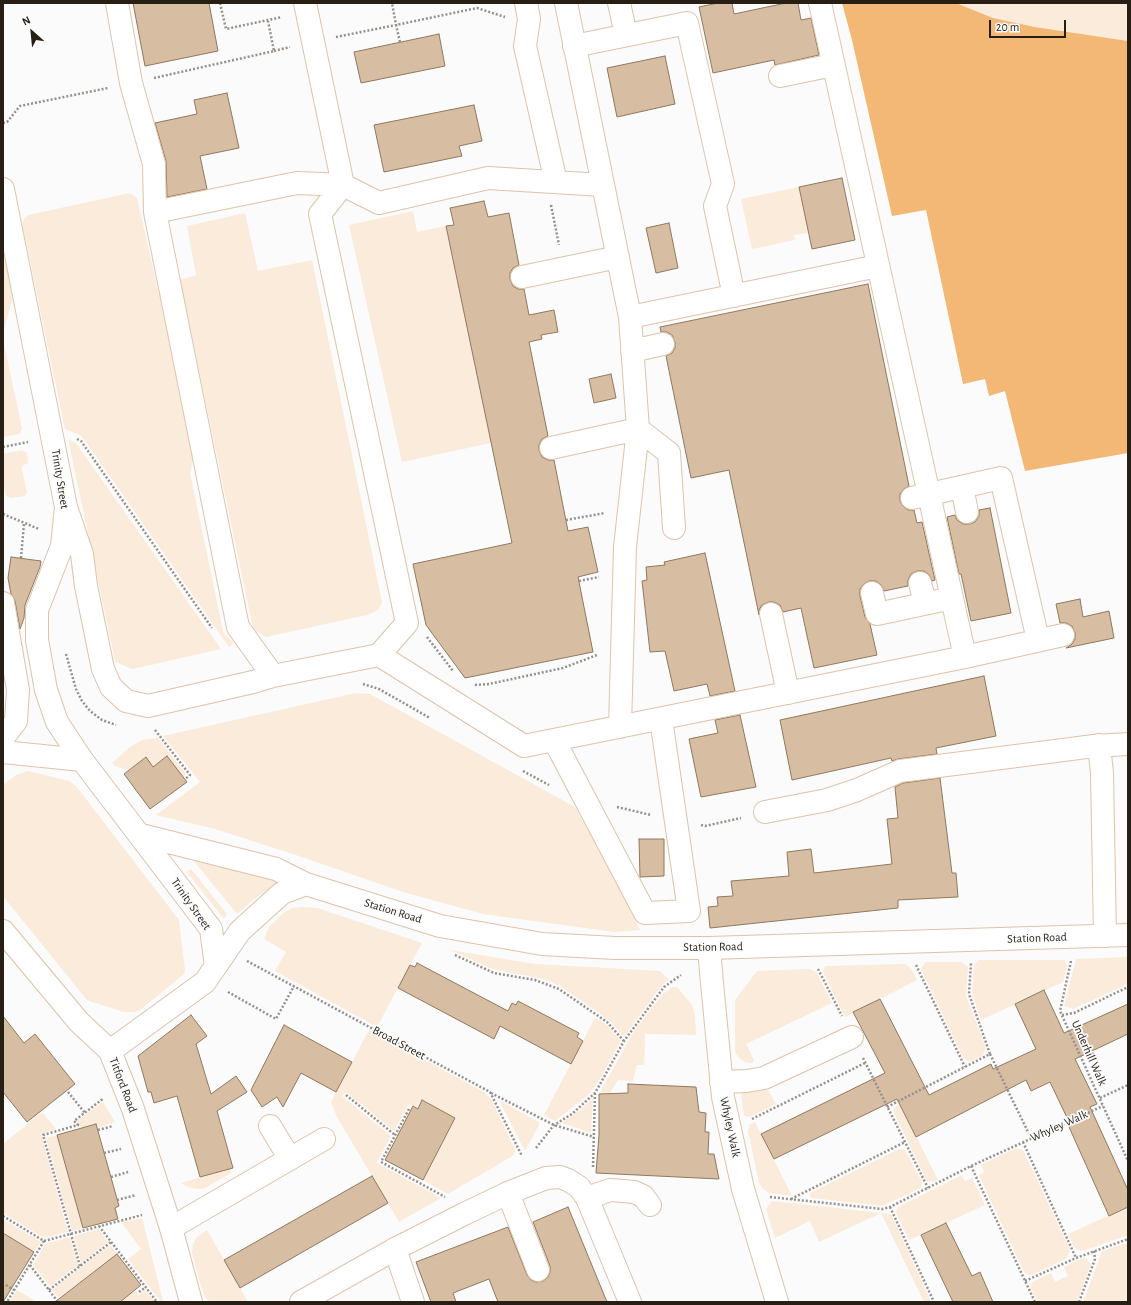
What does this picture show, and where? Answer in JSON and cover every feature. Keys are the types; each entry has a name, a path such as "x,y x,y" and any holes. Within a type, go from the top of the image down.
{"main road":[{"path":"117,3 131,34 131,83 154,164 155,212 238,627 273,676"},
{"path":"305,3 343,185"},
{"path":"566,3 630,317 638,429 625,546 620,727"},
{"path":"619,3 626,36"},
{"path":"820,3 878,266 920,496 952,598 965,657"},
{"path":"527,8 529,20 525,46 551,182"},
{"path":"574,46 687,23 723,184 715,206 734,296"},
{"path":"780,76 833,65"},
{"path":"155,212 297,183 343,185 379,203 488,178 603,186"},
{"path":"66,507 82,554 86,586 103,669 111,687 126,701 148,706 273,676 379,654 407,623 320,214 343,185"},
{"name":"Trinity Street","path":"3,189 66,507 62,546 37,610 37,640 46,690 57,722 82,760 211,928 216,966"},
{"path":"522,277 618,257"},
{"path":"630,317 734,296 856,279 878,266"},
{"path":"632,350 663,344"},
{"path":"551,448 638,429"},
{"path":"638,429 669,453 674,528"},
{"path":"920,496 1001,478 1038,640"},
{"path":"962,487 967,512"},
{"path":"872,593 877,614 923,593 952,598"},
{"path":"3,603 18,690 16,722 3,738"},
{"path":"771,614 788,693"},
{"path":"379,654 524,746 965,657 1063,635"},
{"path":"554,740 646,913 689,911 661,719"},
{"path":"765,812 827,800 857,790 900,771 1099,745 1128,744"},
{"path":"1099,745 1102,773 1105,936"},
{"path":"3,752 82,760"},
{"name":"Station Road","path":"141,835 276,869 306,884 440,926 542,944 615,948 710,948 1128,935"},
{"path":"110,1051 205,982 240,931 282,893 306,884"},
{"name":"Titford Road","path":"4,934 79,1022 110,1051 133,1109 171,1228 191,1302"},
{"name":"Whyley Walk","path":"710,948 723,1097 743,1189 778,1302"},
{"path":"722,1082 747,1081 764,1078 852,1037"},
{"path":"270,1126 290,1159"},
{"path":"171,1228 324,1139"},
{"path":"301,1302 395,1249 464,1214 508,1193 546,1178 560,1177 579,1187 587,1198 630,1302"},
{"path":"587,1198 610,1190 634,1192 643,1196 650,1205"},
{"path":"508,1193 538,1270"},
{"path":"395,1249 413,1302"}],"path":[{"path":"220,3 226,29 282,18 281,10"},
{"path":"392,3 400,42"},
{"path":"274,50 477,8 504,17 527,8"},
{"path":"551,182 560,250"},
{"path":"3,447 73,436 81,441 215,632"},
{"path":"566,520 607,512"},
{"path":"3,514 42,531"},
{"path":"21,558 24,523"},
{"path":"579,581 600,576"},
{"path":"427,636 455,674"},
{"path":"64,646 74,682 82,701 90,711 102,720 118,726"},
{"path":"471,686 489,684 563,668 597,655 598,648"},
{"path":"361,684 379,689 436,722"},
{"path":"150,730 162,728"},
{"path":"155,730 190,775 184,779"},
{"path":"518,767 552,786"},
{"path":"586,801 705,826 765,812"},
{"path":"450,952 494,973 535,980 559,989 607,1022 624,1041"},
{"path":"971,957 969,994 990,1054 1031,1138"},
{"path":"913,959 965,1067"},
{"name":"Underhill Walk","path":"1071,959 1060,1011 1128,1161"},
{"name":"Broad Street","path":"245,960 554,1125 594,1137"},
{"path":"815,963 928,1188"},
{"path":"536,1148 554,1125 572,1114 595,1093 624,1041 664,987 681,975"},
{"path":"227,992 276,1019 294,986"},
{"name":"Underhill Walk","path":"1062,1015 1074,1013 1128,987"},
{"path":"887,1107 990,1054"},
{"name":"Whyley Walk","path":"749,1120 865,1063"},
{"name":"Underhill Walk","path":"1100,1098 1128,1085"},
{"path":"68,1092 85,1113"},
{"path":"490,1092 522,1156"},
{"path":"593,1168 595,1093"},
{"path":"346,1095 395,1135"},
{"path":"80,1266 43,1135 78,1125 74,1121 105,1097"},
{"name":"Whyley Walk","path":"764,1196 882,1209 890,1207 971,1166 1103,1106"},
{"path":"409,1109 381,1162 448,1198"},
{"path":"98,1130 120,1123"},
{"path":"790,1199 905,1142"},
{"path":"1023,1142 1076,1258"},
{"path":"104,1153 127,1147"},
{"path":"971,1166 1035,1302"},
{"path":"111,1177 134,1171"},
{"path":"117,1200 140,1194"},
{"path":"890,1207 934,1302"},
{"path":"7,1302 44,1241 145,1214"},
{"path":"3,1216 44,1241"},
{"path":"99,1226 157,1302"},
{"path":"1025,1281 1076,1258 1128,1239"},
{"path":"49,1290 111,1242"},
{"path":"1079,1302 1095,1259 1094,1251"},
{"path":"30,1265 58,1302"},
{"path":"6,1285 14,1290"},
{"path":"139,1292 146,1287"}],"shaded area":[{"path":"842,3 956,3 993,18 1035,27 1128,41 1128,453 1025,471 1005,391 989,396 985,379 963,384 926,210 892,216 852,40"},
{"path":"956,3 1128,3 1128,41 1035,27 993,18"},
{"path":"799,187 809,233 794,235 795,240 752,249 741,199"},
{"path":"130,193 137,198 159,295 161,297 194,455 190,473 223,631 233,642 229,647 86,442 81,436 65,429 22,223 28,215"},
{"path":"413,211 417,232 446,226 491,443 402,462 349,225"},
{"path":"245,213 258,271 312,260 382,602 376,611 367,615 266,637 253,628 180,280 196,275 187,226"},
{"path":"3,247 13,297 3,333"},
{"path":"3,340 22,428 20,434 3,437"},
{"path":"68,439 76,443 221,649 133,669 116,662"},
{"path":"22,450 27,453 28,463 22,466 22,470 27,492 25,496 10,498 6,496 3,483 3,454"},
{"path":"356,693 370,694 575,807 625,899 640,930 614,932 483,914 403,892 215,829 156,815 200,782 163,736"},
{"path":"158,738 186,774 183,777 167,756 153,767 146,757 128,770 115,766 112,763 130,747 142,740"},
{"path":"28,771 69,781 76,786 179,920 185,971 183,975 140,1010 135,1012 124,1012 86,999 3,896 3,785 16,775"},
{"path":"194,861 280,881 253,900 237,914"},
{"path":"191,869 227,914 224,919 187,872"},
{"path":"292,908 317,908 422,943 377,1027 275,971 286,952 264,939 269,927 283,913"},
{"path":"450,950 535,964 660,971 669,980 662,985 624,1037 611,1022 560,986 547,980 490,968"},
{"path":"1128,957 1128,984 1073,1009 1064,1006 1076,959"},
{"path":"979,960 1065,960 1067,966 1063,982 981,1020 972,994 974,965"},
{"path":"925,962 961,962 968,967 966,996 986,1048 982,1056 970,1062 963,1058 921,969"},
{"path":"906,964 912,970 917,980 845,1017 823,972 825,966"},
{"path":"810,969 817,973 832,1003 746,1044 754,1060 752,1063 745,1062 739,1058 735,1052 735,1000 757,971"},
{"path":"672,987 677,987 692,1005 695,1015 696,1035 645,1034 644,1065 637,1065 633,1081 618,1080 610,1093 599,1094 634,1031 662,995"},
{"path":"595,1018 607,1025 621,1041 597,1084 587,1096 555,1121 544,1115"},
{"path":"369,1030 484,1092 491,1099 515,1149 514,1155 448,1194 423,1180 455,1118 422,1100 418,1109 409,1104 394,1131 346,1092 342,1096 391,1136 377,1163 441,1198 399,1222 337,1117 331,1102"},
{"path":"766,1086 776,1104 750,1117 744,1116 741,1094 746,1090"},
{"path":"593,1098 591,1133 562,1123 579,1111"},
{"path":"499,1100 540,1123 525,1151"},
{"path":"103,1102 115,1122 97,1128 96,1124 82,1128 77,1121"},
{"path":"900,1104 938,1180 933,1182 927,1181 894,1113 894,1108"},
{"path":"42,1112 56,1129 41,1134 68,1232 44,1238 3,1213 3,1144"},
{"path":"755,1122 792,1196 769,1193 762,1188 759,1182 748,1132 749,1125"},
{"path":"57,1135 83,1228 72,1231 46,1138"},
{"path":"1016,1148 1023,1150 1070,1250 1067,1258 1032,1275 1028,1275 1024,1272 979,1175 984,1172 981,1165"},
{"path":"899,1149 905,1150 922,1182 921,1188 882,1206 812,1198 810,1196 810,1193"},
{"path":"230,1169 231,1173 205,1188 197,1189 188,1187 181,1183"},
{"path":"962,1175 965,1181 972,1178 985,1205 909,1240 896,1213 898,1207"},
{"path":"772,1201 881,1213 819,1242 810,1221 775,1238 766,1209"},
{"path":"1128,1207 1128,1235 1083,1251 1074,1247 1068,1234"},
{"path":"881,1213 891,1214 931,1302 924,1302"},
{"path":"142,1218 163,1301 161,1302 128,1259 141,1249 122,1223"},
{"path":"3,1219 41,1242 34,1252 3,1233"},
{"path":"98,1229 108,1242 81,1263 74,1236"},
{"path":"207,1230 248,1302 210,1302 205,1297 192,1252 193,1244 197,1237"},
{"path":"70,1237 78,1265 50,1286 33,1265 45,1244"},
{"path":"1123,1244 1128,1244 1128,1302 1083,1302 1102,1251"},
{"path":"110,1245 117,1254 59,1298 52,1290"},
{"path":"1082,1258 1086,1258 1091,1264 1077,1302 1038,1302 1031,1288 1032,1282 1051,1273 1055,1282 1068,1276 1064,1267"},
{"path":"129,1289 132,1293 135,1290 139,1295 145,1290 155,1302 120,1302 123,1300 120,1297"},
{"path":"17,1290 37,1302 9,1302"}],"building":[{"path":"133,3 209,3 218,51 145,66"},
{"path":"718,3 732,3 734,14 786,3 798,3 801,20 811,18 819,55 775,65 774,60 713,73 699,7"},
{"path":"439,34 445,66 361,83 354,52"},
{"path":"665,56 675,104 617,117 607,68"},
{"path":"227,93 239,148 200,156 207,189 167,197 166,161 155,123 197,114 194,100"},
{"path":"474,105 482,141 459,146 462,156 384,172 374,125"},
{"path":"842,178 855,240 812,249 799,187"},
{"path":"484,201 488,217 509,213 519,265 513,268 510,273 510,279 513,286 518,289 524,289 529,315 554,310 558,332 541,335 542,339 529,342 548,436 542,439 539,445 539,450 542,457 548,460 554,460 568,531 588,527 598,572 578,577 593,652 465,678 426,625 413,564 512,543 446,226 454,225 450,208"},
{"path":"669,223 678,268 656,273 646,228"},
{"path":"868,284 909,486 900,494 900,501 908,510 914,510 917,523 922,522 935,580 932,581 929,575 924,571 917,571 911,574 908,580 908,586 884,591 881,585 876,581 869,581 864,584 860,589 860,596 865,617 870,624 877,655 814,668 801,608 783,612 780,605 774,602 769,602 762,605 759,610 759,615 729,470 691,478 666,356 672,353 675,348 675,342 672,335 667,332 661,332 660,327"},
{"path":"611,374 616,398 594,403 589,379"},
{"path":"990,508 1011,613 971,621 947,517 955,515 957,520 963,524 970,524 975,522 979,516 979,510"},
{"path":"705,553 735,691 710,696 707,684 674,691 665,651 650,652 642,581 647,580 646,567 665,565 664,562"},
{"path":"11,557 41,561 25,605 24,618 20,629 15,601 11,594 8,578"},
{"path":"1080,599 1083,617 1109,611 1114,638 1066,648 1072,644 1075,639 1075,633 1072,626 1066,623 1060,623 1056,604"},
{"path":"984,676 996,736 936,748 937,754 892,761 891,758 792,780 780,720"},
{"path":"740,715 756,787 701,797 689,739 718,733 715,720"},
{"path":"167,756 187,782 150,809 124,774 146,757 153,767"},
{"path":"940,778 952,873 956,873 958,897 898,900 898,908 710,928 708,907 718,906 717,897 733,896 731,881 789,876 787,852 811,849 814,873 892,864 887,819 898,818 895,787 903,783"},
{"path":"639,839 664,839 664,876 640,877"},
{"path":"417,963 508,1011 512,1003 516,1005 518,1001 579,1033 577,1037 583,1041 571,1064 500,1026 494,1039 398,988 410,965 415,967"},
{"path":"1044,990 1064,1033 1128,1004 1128,1034 1075,1059 1097,1104 1090,1107 1128,1190 1128,1207 1109,1216 1069,1127 1071,1126 1050,1082 1031,1091 1026,1080 916,1137 897,1099 774,1159 761,1134 885,1073 853,1012 880,999 929,1095 991,1064 993,1069 1036,1049 1015,1004"},
{"path":"191,1015 207,1036 196,1044 211,1094 236,1076 247,1092 217,1111 233,1168 200,1177 177,1096 154,1103 151,1092 148,1092 138,1056"},
{"path":"3,1016 24,1043 35,1034 75,1084 27,1122 3,1092"},
{"path":"284,1025 352,1062 336,1092 301,1073 283,1107 277,1097 262,1107 251,1090"},
{"path":"628,1084 696,1087 699,1112 706,1113 705,1132 709,1132 708,1154 714,1154 719,1179 596,1173 599,1135 599,1094 628,1093"},
{"path":"422,1100 455,1118 423,1180 385,1160 413,1106 418,1109"},
{"path":"96,1124 119,1206 115,1208 118,1219 83,1228 57,1135"},
{"path":"372,1176 388,1203 240,1288 224,1260"},
{"path":"568,1207 607,1302 498,1302 489,1279 453,1293 456,1302 431,1302 416,1262 508,1227 527,1275 531,1280 536,1282 543,1281 548,1277 550,1266 533,1222"},
{"path":"946,1223 972,1276 980,1272 993,1302 953,1302 921,1235"},
{"path":"3,1233 34,1252 3,1302"},
{"path":"117,1254 141,1285 120,1302 55,1302"}]}
